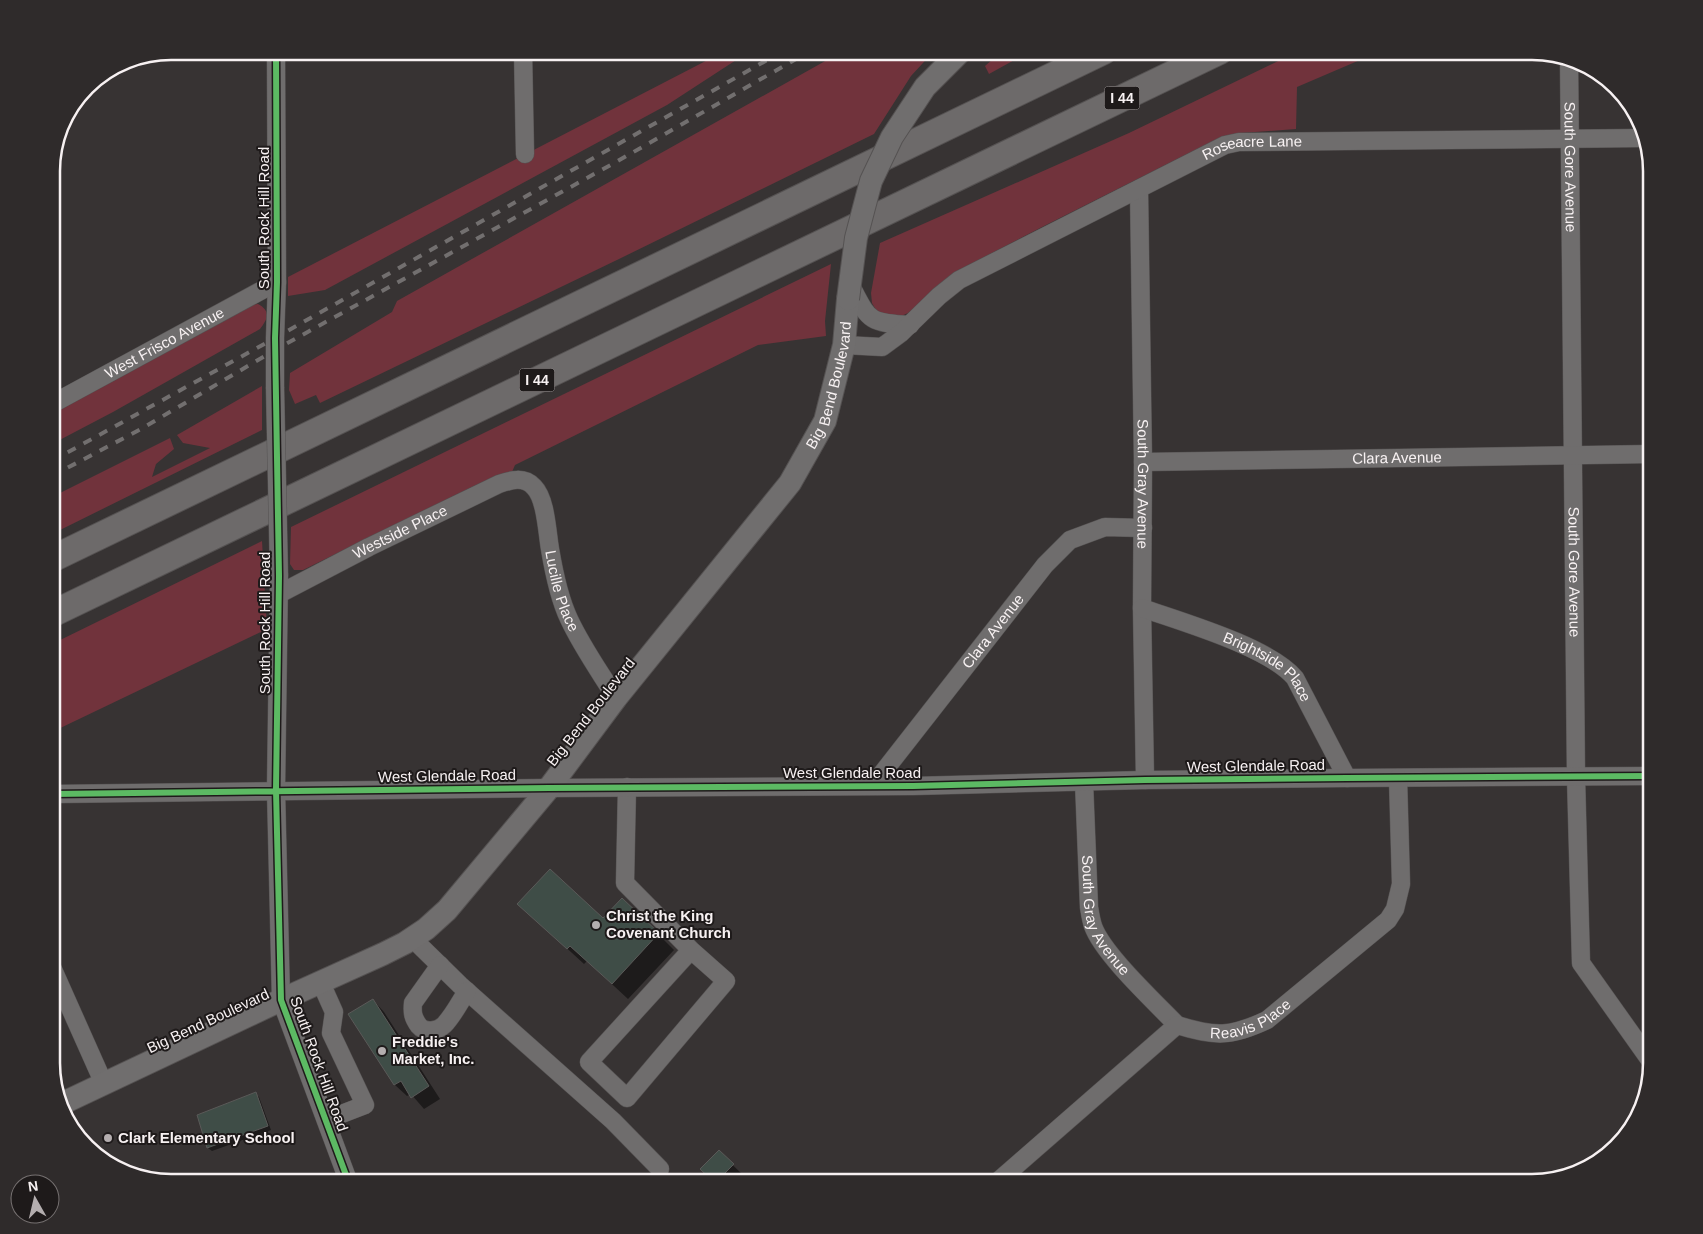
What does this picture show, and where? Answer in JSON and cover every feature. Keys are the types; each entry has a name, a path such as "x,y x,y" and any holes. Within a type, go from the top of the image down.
{"highway":[{"path":"60,555 1085,60"},
{"name":"I 44","path":"60,610 1201,60"}],"main road":[{"name":"Big Bend Boulevard","path":"67,1101 383,954 426,929 447,910 549,788 616,698 790,483 825,421 844,345 856,238 871,181 892,137 925,87 952,60"}],"street":[{"name":"South Rock Hill Road","path":"276,60 278,282 275,338 279,594 276,790 281,1000 346,1174"},
{"path":"523,60 525,154"},
{"name":"South Gore Avenue","path":"1569,67 1576,777 1581,963 1643,1050"},
{"name":"Roseacre Lane","path":"844,345 882,347 901,333 939,296 959,280 1225,146 1239,142 1638,138"},
{"name":"South Gray Avenue","path":"1139,189 1145,780"},
{"name":"West Frisco Avenue","path":"60,400 278,282"},
{"path":"849,291 864,311 874,320 887,324 910,325"},
{"name":"Clara Avenue","path":"1142,462 1643,454"},
{"name":"Westside Place","path":"279,594 368,547 499,484 518,479 525,480"},
{"name":"Lucille Place","path":"525,480 539,493 543,506 551,559 559,593 568,618 581,644 616,698"},
{"name":"Clara Avenue","path":"873,785 1045,565 1070,540 1105,527 1143,528"},
{"name":"Brightside Place","path":"1142,608 1229,640 1274,660 1287,668 1295,678 1347,778"},
{"name":"West Glendale Road","path":"60,794 276,790 873,785 1145,780 1643,776"},
{"name":"Reavis Place","path":"1177,1025 1200,1033 1219,1034 1248,1029 1267,1020 1388,920 1395,909 1401,884 1398,778"},
{"name":"South Gray Avenue","path":"1084,782 1089,907 1093,927 1102,943 1124,970 1177,1025"},
{"path":"627,787 625,883 691,950 726,981 626,1098 589,1062 691,950"},
{"path":"412,938 467,992 613,1121 660,1169"},
{"path":"440,965 413,1003 413,1019 421,1029 429,1031 444,1025 467,992"},
{"path":"60,983 104,1084"},
{"path":"321,983 334,1012 331,1032 365,1105 326,1120"},
{"path":"1006,1174 1177,1025"}],"shaded area":[{"path":"708,60 736,60 667,105 325,290 288,296 288,277"},
{"path":"827,60 926,60 911,76 874,134 320,403 316,395 295,404 289,390 290,373 392,312 397,301"},
{"path":"992,60 1015,60 989,74 985,66"},
{"path":"1280,60 1360,60 1297,87 1296,129 1242,133 1224,137 1205,145 965,267 935,288 908,313 895,319 877,312 872,303 871,293 880,243 1129,133"},
{"path":"831,264 825,321 826,336 758,345 515,465 512,472 494,477 472,487 303,570 294,570 290,564 291,527"},
{"path":"258,304 265,309 266,319 260,329 60,440 60,410 248,305"},
{"path":"262,386 262,430 60,530 60,493 170,438 174,449 156,464 152,477 210,448 183,443 177,435"},
{"path":"262,541 267,629 60,728 60,640"}],"building":[{"name":"Christ the King Covenant Church","path":"550,869 603,918 622,898 659,933 612,984 570,946 567,949 517,904"},
{"path":"373,999 429,1086 411,1098 401,1081 394,1085 348,1014"},
{"path":"256,1092 268,1126 207,1148 197,1115"},
{"path":"719,1150 734,1164 724,1174 705,1174 700,1169"}],"railway":[{"path":"60,457 275,338 767,60"},
{"path":"60,472 141,429 275,350 616,162 794,60"}],"cycle path":[{"path":"276,60 277,282 275,338 279,576 276,790 281,1000 346,1174"},
{"path":"60,794 913,786 1145,780 1643,776"}],"place":[{"name":"Christ the King Covenant Church","path":"596,925"},
{"name":"Freddie's Market, Inc.","path":"382,1051"},
{"name":"Clark Elementary School","path":"108,1138"}]}
